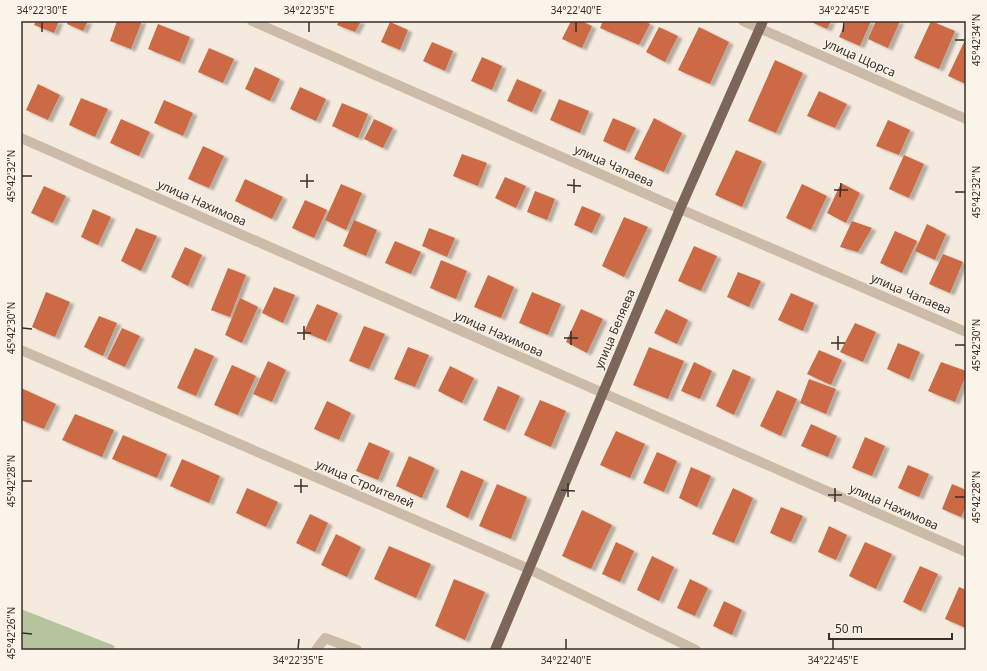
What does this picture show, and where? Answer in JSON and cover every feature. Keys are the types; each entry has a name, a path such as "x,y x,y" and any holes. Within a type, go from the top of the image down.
{"main road":[{"name":"улица Беляева","path":"495,650 680,209 762,25"}],"street":[{"name":"улица Чапаева","path":"252,21 680,209 966,332"},
{"name":"улица Щорса","path":"743,21 762,25 966,119"},
{"name":"улица Нахимова","path":"21,138 602,394 966,552"},
{"name":"улица Строителей","path":"21,350 529,569 696,650"},
{"path":"316,650 325,638 357,650"}],"green space":[{"path":"21,609 115,646 113,650 21,650"}],"building":[{"path":"36,21 59,21 54,33 34,25"},
{"path":"68,21 88,21 83,31 67,24"},
{"path":"117,21 142,21 131,49 110,41"},
{"path":"339,21 361,21 355,32 337,25"},
{"path":"571,21 581,21 592,26 582,48 562,39"},
{"path":"603,21 644,21 650,24 639,45 600,28"},
{"path":"809,21 831,21 827,29"},
{"path":"846,21 871,21 860,46 839,37"},
{"path":"876,21 900,21 888,48 868,39"},
{"path":"931,21 955,31 939,69 914,58"},
{"path":"390,22 408,30 400,50 381,42"},
{"path":"158,24 190,37 180,62 148,49"},
{"path":"659,27 678,36 665,62 646,52"},
{"path":"699,27 729,42 710,84 678,70"},
{"path":"966,38 966,84 948,76"},
{"path":"432,42 453,51 445,71 423,61"},
{"path":"209,48 234,59 223,83 198,72"},
{"path":"482,57 502,66 492,90 471,81"},
{"path":"775,60 803,73 776,133 748,121"},
{"path":"255,67 280,79 270,101 245,89"},
{"path":"517,79 542,90 532,112 507,101"},
{"path":"38,84 60,95 48,120 26,110"},
{"path":"300,87 326,99 316,121 290,109"},
{"path":"819,91 847,104 835,128 807,116"},
{"path":"81,98 108,109 95,137 69,125"},
{"path":"559,99 589,111 580,133 550,120"},
{"path":"164,100 193,113 183,136 154,123"},
{"path":"342,103 368,114 358,138 332,126"},
{"path":"613,118 636,128 625,151 603,141"},
{"path":"654,118 682,133 664,172 634,159"},
{"path":"121,119 150,132 139,156 110,143"},
{"path":"374,119 393,128 383,148 364,139"},
{"path":"888,120 910,130 899,155 876,146"},
{"path":"203,146 224,156 209,188 188,179"},
{"path":"736,150 762,161 742,207 715,195"},
{"path":"462,154 487,163 478,186 453,176"},
{"path":"904,155 924,164 909,198 889,189"},
{"path":"505,177 526,186 516,208 495,198"},
{"path":"245,179 283,197 272,219 235,201"},
{"path":"841,183 860,193 846,223 827,213"},
{"path":"341,184 362,193 346,230 325,220"},
{"path":"802,184 827,196 811,230 786,218"},
{"path":"44,186 66,196 53,223 31,213"},
{"path":"535,191 555,199 547,220 527,212"},
{"path":"305,200 327,210 314,238 292,228"},
{"path":"582,206 601,214 592,233 574,225"},
{"path":"93,209 111,217 98,245 81,237"},
{"path":"624,217 648,227 624,277 602,266"},
{"path":"354,220 377,230 366,256 343,246"},
{"path":"852,221 872,228 858,252 840,247"},
{"path":"927,224 946,234 935,260 915,251"},
{"path":"136,228 157,236 141,271 121,261"},
{"path":"429,228 455,238 447,257 422,246"},
{"path":"895,231 917,241 902,273 880,263"},
{"path":"395,241 421,252 411,274 385,263"},
{"path":"694,246 717,256 701,291 678,281"},
{"path":"185,247 202,255 188,286 171,277"},
{"path":"943,254 963,262 950,293 929,284"},
{"path":"441,260 467,271 456,299 430,288"},
{"path":"228,268 246,275 230,317 211,310"},
{"path":"738,272 761,281 749,307 727,297"},
{"path":"488,275 514,287 501,318 474,307"},
{"path":"274,287 295,295 283,323 262,313"},
{"path":"46,292 70,302 55,337 32,327"},
{"path":"532,292 561,304 548,335 519,323"},
{"path":"791,293 814,303 803,331 778,320"},
{"path":"240,298 258,307 242,343 225,335"},
{"path":"317,304 338,313 326,341 304,332"},
{"path":"581,309 603,319 587,353 566,342"},
{"path":"666,309 688,320 677,344 654,333"},
{"path":"99,316 117,323 103,356 84,347"},
{"path":"855,323 876,332 863,362 840,352"},
{"path":"364,326 385,334 369,369 349,361"},
{"path":"122,328 140,336 125,367 107,359"},
{"path":"898,343 920,352 909,379 887,369"},
{"path":"408,347 429,355 415,387 394,379"},
{"path":"649,347 684,361 668,399 633,385"},
{"path":"195,348 214,356 196,396 177,388"},
{"path":"819,350 842,360 831,385 807,374"},
{"path":"268,361 286,370 272,402 253,394"},
{"path":"694,362 712,371 700,399 681,391"},
{"path":"941,362 966,371 966,375 955,402 928,391"},
{"path":"232,365 256,376 238,415 214,405"},
{"path":"450,366 474,378 462,403 438,391"},
{"path":"733,369 751,377 734,415 716,406"},
{"path":"809,379 836,389 826,414 800,403"},
{"path":"498,386 520,396 505,430 483,420"},
{"path":"21,388 56,404 44,429 21,420"},
{"path":"777,390 797,399 781,436 760,426"},
{"path":"540,400 566,411 551,447 524,435"},
{"path":"327,401 351,413 339,440 314,429"},
{"path":"75,414 114,430 102,457 62,440"},
{"path":"811,424 837,436 828,457 801,446"},
{"path":"616,431 645,444 630,478 600,465"},
{"path":"123,435 167,454 157,478 112,459"},
{"path":"865,437 885,446 872,476 852,468"},
{"path":"369,442 390,451 378,480 356,471"},
{"path":"657,452 677,461 664,492 643,483"},
{"path":"409,456 435,468 422,498 396,486"},
{"path":"182,459 220,476 209,503 170,486"},
{"path":"908,465 929,474 919,497 898,488"},
{"path":"691,467 711,476 697,507 679,498"},
{"path":"461,470 484,480 468,518 446,507"},
{"path":"497,484 527,497 511,539 479,526"},
{"path":"952,484 966,490 966,506 961,517 942,509"},
{"path":"247,488 278,502 266,527 236,513"},
{"path":"733,488 753,498 734,543 712,534"},
{"path":"781,507 803,516 791,542 770,533"},
{"path":"582,510 612,525 591,569 562,556"},
{"path":"310,514 328,523 315,552 296,543"},
{"path":"829,526 847,535 836,560 818,552"},
{"path":"336,534 361,547 347,577 321,565"},
{"path":"616,542 634,551 620,582 602,574"},
{"path":"865,542 892,554 876,589 849,576"},
{"path":"389,546 431,564 416,598 374,579"},
{"path":"652,556 674,567 659,601 637,590"},
{"path":"920,566 938,574 921,611 903,602"},
{"path":"454,579 485,592 465,640 435,626"},
{"path":"690,579 708,588 695,616 677,608"},
{"path":"959,587 966,590 966,628 945,619"},
{"path":"724,601 742,610 732,635 713,626"}]}
